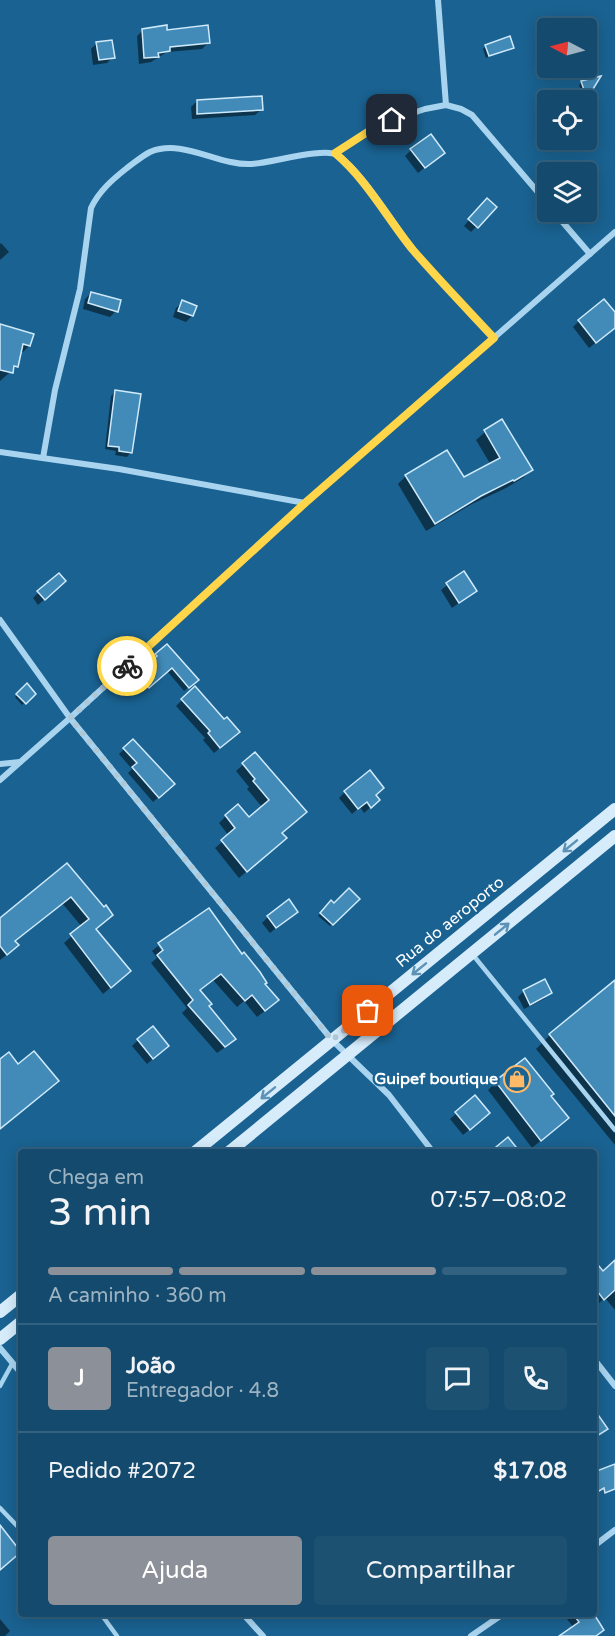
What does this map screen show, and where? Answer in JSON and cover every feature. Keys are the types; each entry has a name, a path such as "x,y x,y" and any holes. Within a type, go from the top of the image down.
{"main road":[{"name":"Rua do aeroporto","path":"199,1149 615,809"},
{"path":"235,1149 615,836"},
{"path":"0,1312 18,1297"},
{"path":"0,1339 18,1324"}],"street":[{"path":"438,0 446,105"},
{"path":"335,153 380,124 425,109 446,105 461,109 472,116 537,191"},
{"path":"43,458 55,390 80,290 91,208 96,196 116,176 148,153 161,149 177,148 240,164 321,152 335,153 349,165 413,250 494,338"},
{"path":"563,222 590,254"},
{"path":"0,780 305,503 615,232"},
{"path":"0,452 118,469 305,503"},
{"path":"0,621 70,718 332,1040 389,1095 431,1149"},
{"path":"0,764 21,761"},
{"path":"0,1348 18,1370"},
{"path":"597,1363 615,1386"},
{"path":"597,1544 615,1530"},
{"path":"246,1617 263,1636"},
{"path":"471,1636 499,1617"}],"lane":[{"path":"471,954 615,1130"},
{"path":"0,1386 12,1364"},
{"path":"0,1508 18,1527"},
{"path":"103,1617 117,1636"}],"building":[{"path":"167,25 167,30 208,25 210,43 170,47 170,51 158,53 159,57 144,58 142,29"},
{"path":"510,36 514,48 489,56 485,45"},
{"path":"112,40 115,58 99,60 96,42"},
{"path":"601,76 592,90 584,90 581,81"},
{"path":"262,96 263,110 197,114 197,100"},
{"path":"431,134 445,153 425,168 410,149"},
{"path":"487,198 497,207 478,228 468,219"},
{"path":"91,292 121,300 118,312 88,303"},
{"path":"604,299 615,312 615,328 596,343 578,320"},
{"path":"182,300 197,306 193,316 178,311"},
{"path":"0,324 34,334 30,346 23,344 18,367 14,366 13,373 0,370"},
{"path":"115,390 141,394 132,453 119,451 119,447 108,446"},
{"path":"502,419 533,470 481,496 435,524 405,475 447,450 464,477 500,458 484,430"},
{"path":"464,571 477,591 459,603 446,583"},
{"path":"59,573 66,581 45,600 37,591"},
{"path":"167,644 199,680 189,688 172,668 149,688 137,674"},
{"path":"27,683 36,694 26,704 16,694"},
{"path":"195,686 224,719 227,717 240,732 220,748 208,733 210,731 181,699"},
{"path":"133,739 175,784 159,798 132,767 137,763 123,748"},
{"path":"255,752 307,812 282,833 287,838 247,872 221,840 235,828 225,815 238,804 249,817 269,800 242,763"},
{"path":"370,770 384,788 376,795 380,800 371,808 367,802 358,809 344,791"},
{"path":"67,863 113,915 96,929 131,971 111,988 70,934 89,919 71,897 15,941 19,945 7,955 0,946 0,918"},
{"path":"349,888 360,899 333,925 320,913 331,900 334,903"},
{"path":"289,899 298,912 276,928 267,916"},
{"path":"209,908 242,954 244,952 260,972 267,983 265,984 279,1000 265,1011 252,995 245,1001 221,974 200,990 212,1004 209,1006 236,1039 225,1047 188,1005 193,1000 157,955 163,950 158,943"},
{"path":"545,979 552,993 530,1005 523,990"},
{"path":"615,980 615,1116 549,1034"},
{"path":"153,1026 169,1046 153,1059 137,1039"},
{"path":"34,1051 59,1081 0,1129 0,1059 9,1052 18,1064"},
{"path":"525,1058 554,1094 551,1096 569,1118 541,1141 495,1081"},
{"path":"475,1095 490,1113 470,1130 455,1112"},
{"path":"508,1137 518,1149 494,1149"},
{"path":"615,1260 615,1290 604,1300 597,1291 597,1264 603,1271"},
{"path":"597,1413 608,1429 597,1436"},
{"path":"615,1464 615,1489 605,1493 604,1488 597,1492 597,1471"},
{"path":"0,1525 18,1548 18,1555 0,1570"},
{"path":"575,1617 596,1617 604,1630 596,1636 559,1636 579,1622"}],"way so far":[{"path":"127,666 70,718 332,1040 368,1011"}],"place":[{"name":"Guipef boutique","path":"517,1079"}],"route":[{"path":"127,666 305,503 494,338 413,250 349,165 335,153 380,124 392,120"}]}
